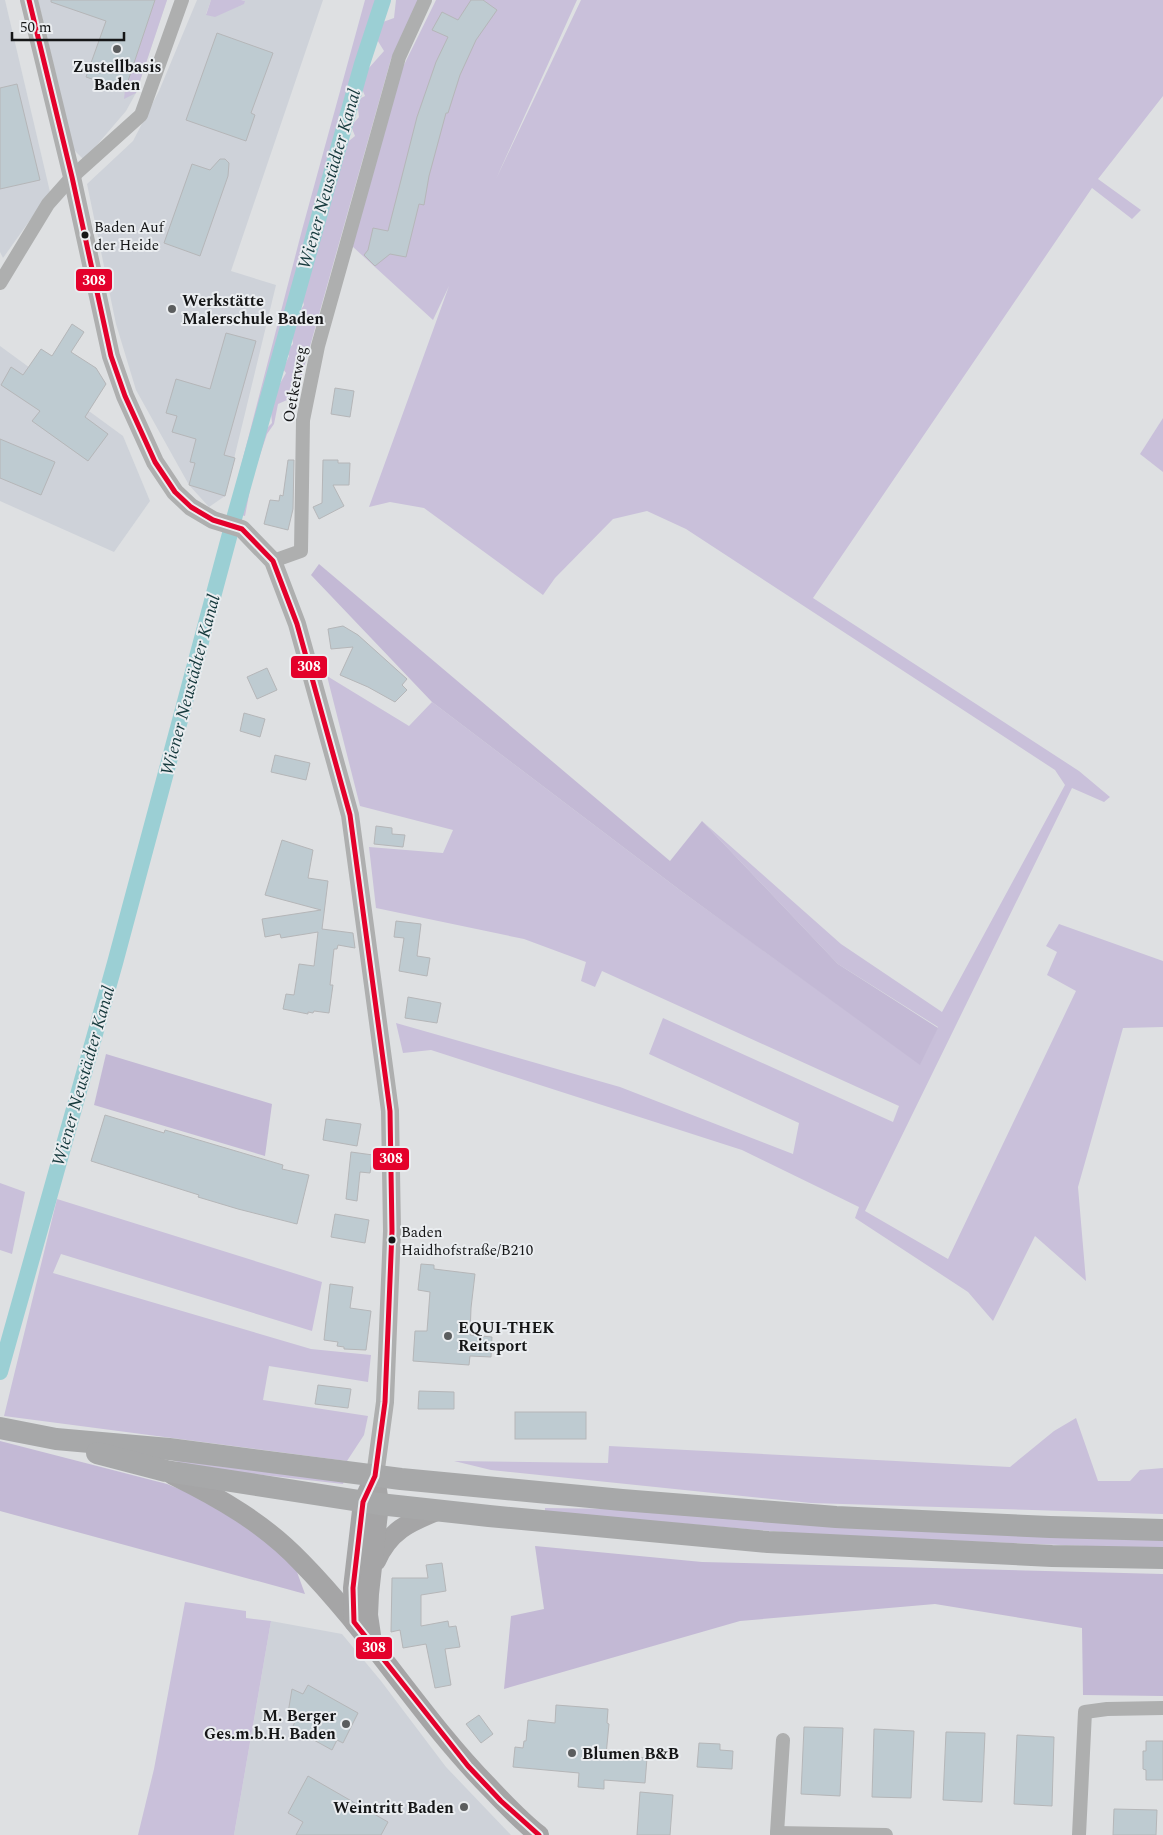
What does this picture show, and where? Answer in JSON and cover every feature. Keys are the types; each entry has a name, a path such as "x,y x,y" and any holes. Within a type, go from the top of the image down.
{"main road":[{"path":"0,1428 56,1439 169,1450 375,1476 622,1500 836,1517 1163,1530"},
{"path":"56,1439 108,1456 166,1471 371,1503 768,1542 1052,1556 1163,1558"},
{"path":"166,1471 211,1494 245,1515 300,1561 372,1642 418,1704 468,1766 501,1801 539,1835"},
{"path":"354,1622 353,1588 375,1476"},
{"path":"371,1503 372,1569 368,1615 372,1642"},
{"path":"372,1569 379,1553 399,1529 411,1521 437,1510"}],"street":[{"path":"29,0 72,177 111,356 125,396 155,462 175,492 191,507 213,520 234,527 273,562 297,624 350,815 390,1111 392,1231 385,1402 375,1476"},
{"path":"0,283 48,204 72,177 141,115 182,0"},
{"name":"Oetkerweg","path":"273,562 301,551 303,420 318,346 399,57 425,0"},
{"path":"1079,1835 1086,1712 1107,1709 1163,1708"},
{"path":"783,1740 777,1834 886,1835"}],"shaded area":[{"path":"0,0 5,0 50,192 3,258 0,252"},
{"path":"38,0 167,0 136,93 126,111 84,160 74,150"},
{"path":"155,0 167,0 136,93 124,99 125,90"},
{"path":"197,0 211,0 206,14 245,1 241,0 323,0 231,271 276,285 225,496 209,507 189,485 136,390 116,324 87,184 133,141 159,91"},
{"path":"211,0 245,1 244,4 215,17 206,15"},
{"path":"365,0 378,0 352,81 349,105 343,113 342,126 295,294 284,319 286,327 237,508 240,509 262,433 272,423 270,401 286,373 283,369 289,356 286,351 293,344 292,331 296,318 299,317 298,314 304,305 301,295 334,170 344,145 355,136 351,126 359,117 357,100 365,96 360,84 368,69 384,51 376,38 383,22 394,18 396,0 419,0 391,59 296,396 278,404 274,424 267,434 252,479 245,516 229,512 302,230"},
{"path":"436,0 577,0 496,179 581,0 1163,0 1163,96 1098,179 1141,210 1132,219 1092,188 813,598 1079,771 1110,797 1104,802 1072,788 865,1211 948,1259 1076,991 1047,975 1057,952 1046,946 1059,924 1163,961 1163,1027 1123,1028 1078,1187 1086,1281 1035,1236 993,1321 968,1292 855,1218 859,1207 742,1150 431,1050 403,1053 396,1023 620,1087 793,1154 799,1123 649,1054 663,1018 893,1122 899,1106 602,971 595,987 581,981 586,962 524,939 376,908 369,847 443,853 453,830 360,806 327,676 409,726 432,702 681,891 920,1064 938,1027 838,964 702,821 841,944 942,1012 1065,785 1055,770 686,529 647,511 613,519 555,578 543,595 424,508 390,502 369,507 449,286 433,320 352,246 400,73"},
{"path":"0,346 123,436 150,501 114,552 0,501"},
{"path":"1163,418 1163,472 1140,454"},
{"path":"319,564 670,861 702,821 838,964 938,1028 920,1065 681,891 432,702 311,575"},
{"path":"106,1054 272,1104 265,1156 94,1105"},
{"path":"0,1183 25,1192 12,1254 0,1250"},
{"path":"57,1199 322,1282 312,1331 61,1254 53,1273 311,1349 371,1355 368,1382 269,1366 263,1400 368,1416 364,1435 347,1461 4,1416"},
{"path":"1076,1418 1098,1481 1130,1481 1140,1470 1163,1468 1163,1514 811,1503 491,1470 454,1461 608,1463 609,1446 1010,1467 1054,1431"},
{"path":"0,1441 167,1484 211,1502 293,1561 305,1594 0,1511"},
{"path":"167,1458 344,1481 343,1484 192,1467"},
{"path":"545,1508 618,1509 1163,1539 1163,1549 830,1536 545,1512"},
{"path":"535,1546 702,1562 1163,1574 1163,1696 1083,1695 1082,1628 935,1604 740,1621 504,1689 511,1616 544,1609"},
{"path":"185,1602 246,1611 246,1618 271,1621 234,1835 138,1835 154,1769"},
{"name":"M. Berger Ges.m.b.H. Baden","path":"271,1621 342,1634 381,1681 446,1767 511,1835 234,1835"}],"building":[{"name":"Zustellbasis Baden","path":"51,0 155,0 125,90 86,77 106,21 51,2"},
{"path":"471,0 483,0 497,10 476,40 460,75 448,113 446,113 429,176 424,205 419,204 406,257 390,254 375,266 364,255 368,250 373,228 388,231 417,117 436,62 448,37 432,30 442,12 458,20"},
{"path":"217,33 273,53 251,113 255,115 246,141 186,120"},
{"path":"17,84 40,180 0,189 0,88"},
{"path":"220,159 225,159 229,163 228,176 200,256 164,243 192,164 210,170"},
{"path":"72,324 84,332 71,352 96,368 106,384 85,417 108,434 88,461 32,421 40,411 1,385 11,367 23,375 41,349 52,356"},
{"path":"226,333 256,341 224,455 235,458 225,496 189,485 195,463 190,462 196,439 172,432 177,416 166,413 176,379 210,389"},
{"path":"335,388 354,391 350,417 331,414"},
{"path":"0,439 55,462 41,495 0,478"},
{"path":"288,460 294,460 293,509 288,530 264,524 270,500 279,501 280,495 283,496"},
{"path":"323,460 338,460 338,463 350,463 349,485 333,485 344,506 319,519 313,507 322,503"},
{"path":"343,626 358,635 407,679 402,685 407,690 395,702 368,687 340,675 353,647 331,649 328,629"},
{"path":"267,668 277,690 257,699 247,677"},
{"path":"244,713 265,719 260,737 240,731"},
{"path":"275,755 310,763 306,780 271,772"},
{"path":"376,826 392,828 392,834 405,835 403,847 374,844"},
{"path":"282,840 313,850 308,878 328,881 322,929 353,933 355,948 338,945 337,949 334,949 330,985 333,985 329,1013 314,1011 313,1013 308,1012 308,1014 283,1009 286,994 294,995 299,964 314,966 318,932 281,938 280,934 265,937 262,919 321,910 265,895"},
{"path":"396,921 421,924 417,956 430,958 427,976 399,971 404,938 394,937"},
{"path":"408,997 441,1003 437,1023 405,1018"},
{"path":"105,1115 164,1133 165,1130 283,1165 282,1169 309,1175 297,1224 198,1197 199,1195 91,1161"},
{"path":"326,1119 361,1124 357,1146 323,1140"},
{"path":"351,1152 373,1155 370,1173 360,1172 357,1201 346,1199"},
{"path":"335,1214 369,1220 365,1243 331,1237"},
{"name":"EQUI-THEK Reitsport","path":"421,1264 434,1265 434,1269 475,1274 470,1335 492,1337 491,1357 470,1356 469,1365 413,1361 415,1331 427,1331 430,1292 418,1290"},
{"path":"330,1284 353,1287 350,1308 371,1311 366,1350 344,1349 344,1347 337,1346 338,1342 324,1340"},
{"path":"318,1385 351,1389 348,1408 315,1404"},
{"path":"419,1391 454,1392 454,1409 418,1409"},
{"path":"515,1412 586,1412 586,1439 515,1439"},
{"path":"442,1563 446,1591 421,1595 421,1626 448,1621 449,1627 456,1626 460,1647 445,1649 451,1685 435,1688 426,1644 403,1648 400,1630 391,1632 392,1578 428,1578 426,1565"},
{"path":"308,1685 358,1713 343,1743 337,1740 332,1750 292,1728 297,1718 288,1713 292,1689 303,1694"},
{"name":"Blumen B&B","path":"556,1705 608,1709 607,1723 609,1724 606,1755 647,1758 645,1783 604,1780 604,1789 578,1787 579,1773 513,1767 515,1747 523,1748 524,1741 526,1741 528,1720 555,1723"},
{"path":"479,1715 493,1734 481,1743 466,1724"},
{"path":"804,1727 843,1728 840,1796 801,1794"},
{"path":"874,1729 914,1731 911,1798 872,1797"},
{"path":"946,1732 985,1733 982,1802 943,1800"},
{"path":"1017,1735 1054,1737 1052,1806 1014,1804"},
{"path":"1146,1741 1163,1741 1163,1780 1146,1780 1146,1770 1143,1769 1143,1751 1146,1751"},
{"path":"699,1743 720,1744 720,1750 733,1751 732,1769 697,1767"},
{"path":"308,1776 388,1822 381,1835 296,1835 303,1822 288,1813"},
{"path":"640,1792 673,1795 670,1835 637,1835"},
{"path":"1114,1809 1157,1810 1156,1835 1113,1835"}],"waterway":[{"name":"Wiener Neustädter Kanal","path":"0,1372 115,963 235,515 362,64 383,0"}],"transit line":[{"name":"308","path":"29,0 72,177 111,356 125,396 155,462 175,492 191,507 213,520 242,529 273,561 297,624 350,815 390,1111 392,1231 385,1402 375,1476 363,1502 353,1588 354,1622 468,1766 501,1801 539,1835"}],"place":[{"name":"Zustellbasis Baden","path":"117,49"},
{"name":"Baden Auf der Heide","path":"85,235"},
{"name":"Werkstätte Malerschule Baden","path":"172,309"},
{"name":"Baden Haidhofstraße/B210","path":"392,1240"},
{"name":"EQUI-THEK Reitsport","path":"448,1336"},
{"name":"M. Berger Ges.m.b.H. Baden","path":"346,1724"},
{"name":"Blumen B&B","path":"572,1753"},
{"name":"Weintritt Baden","path":"464,1807"}]}
